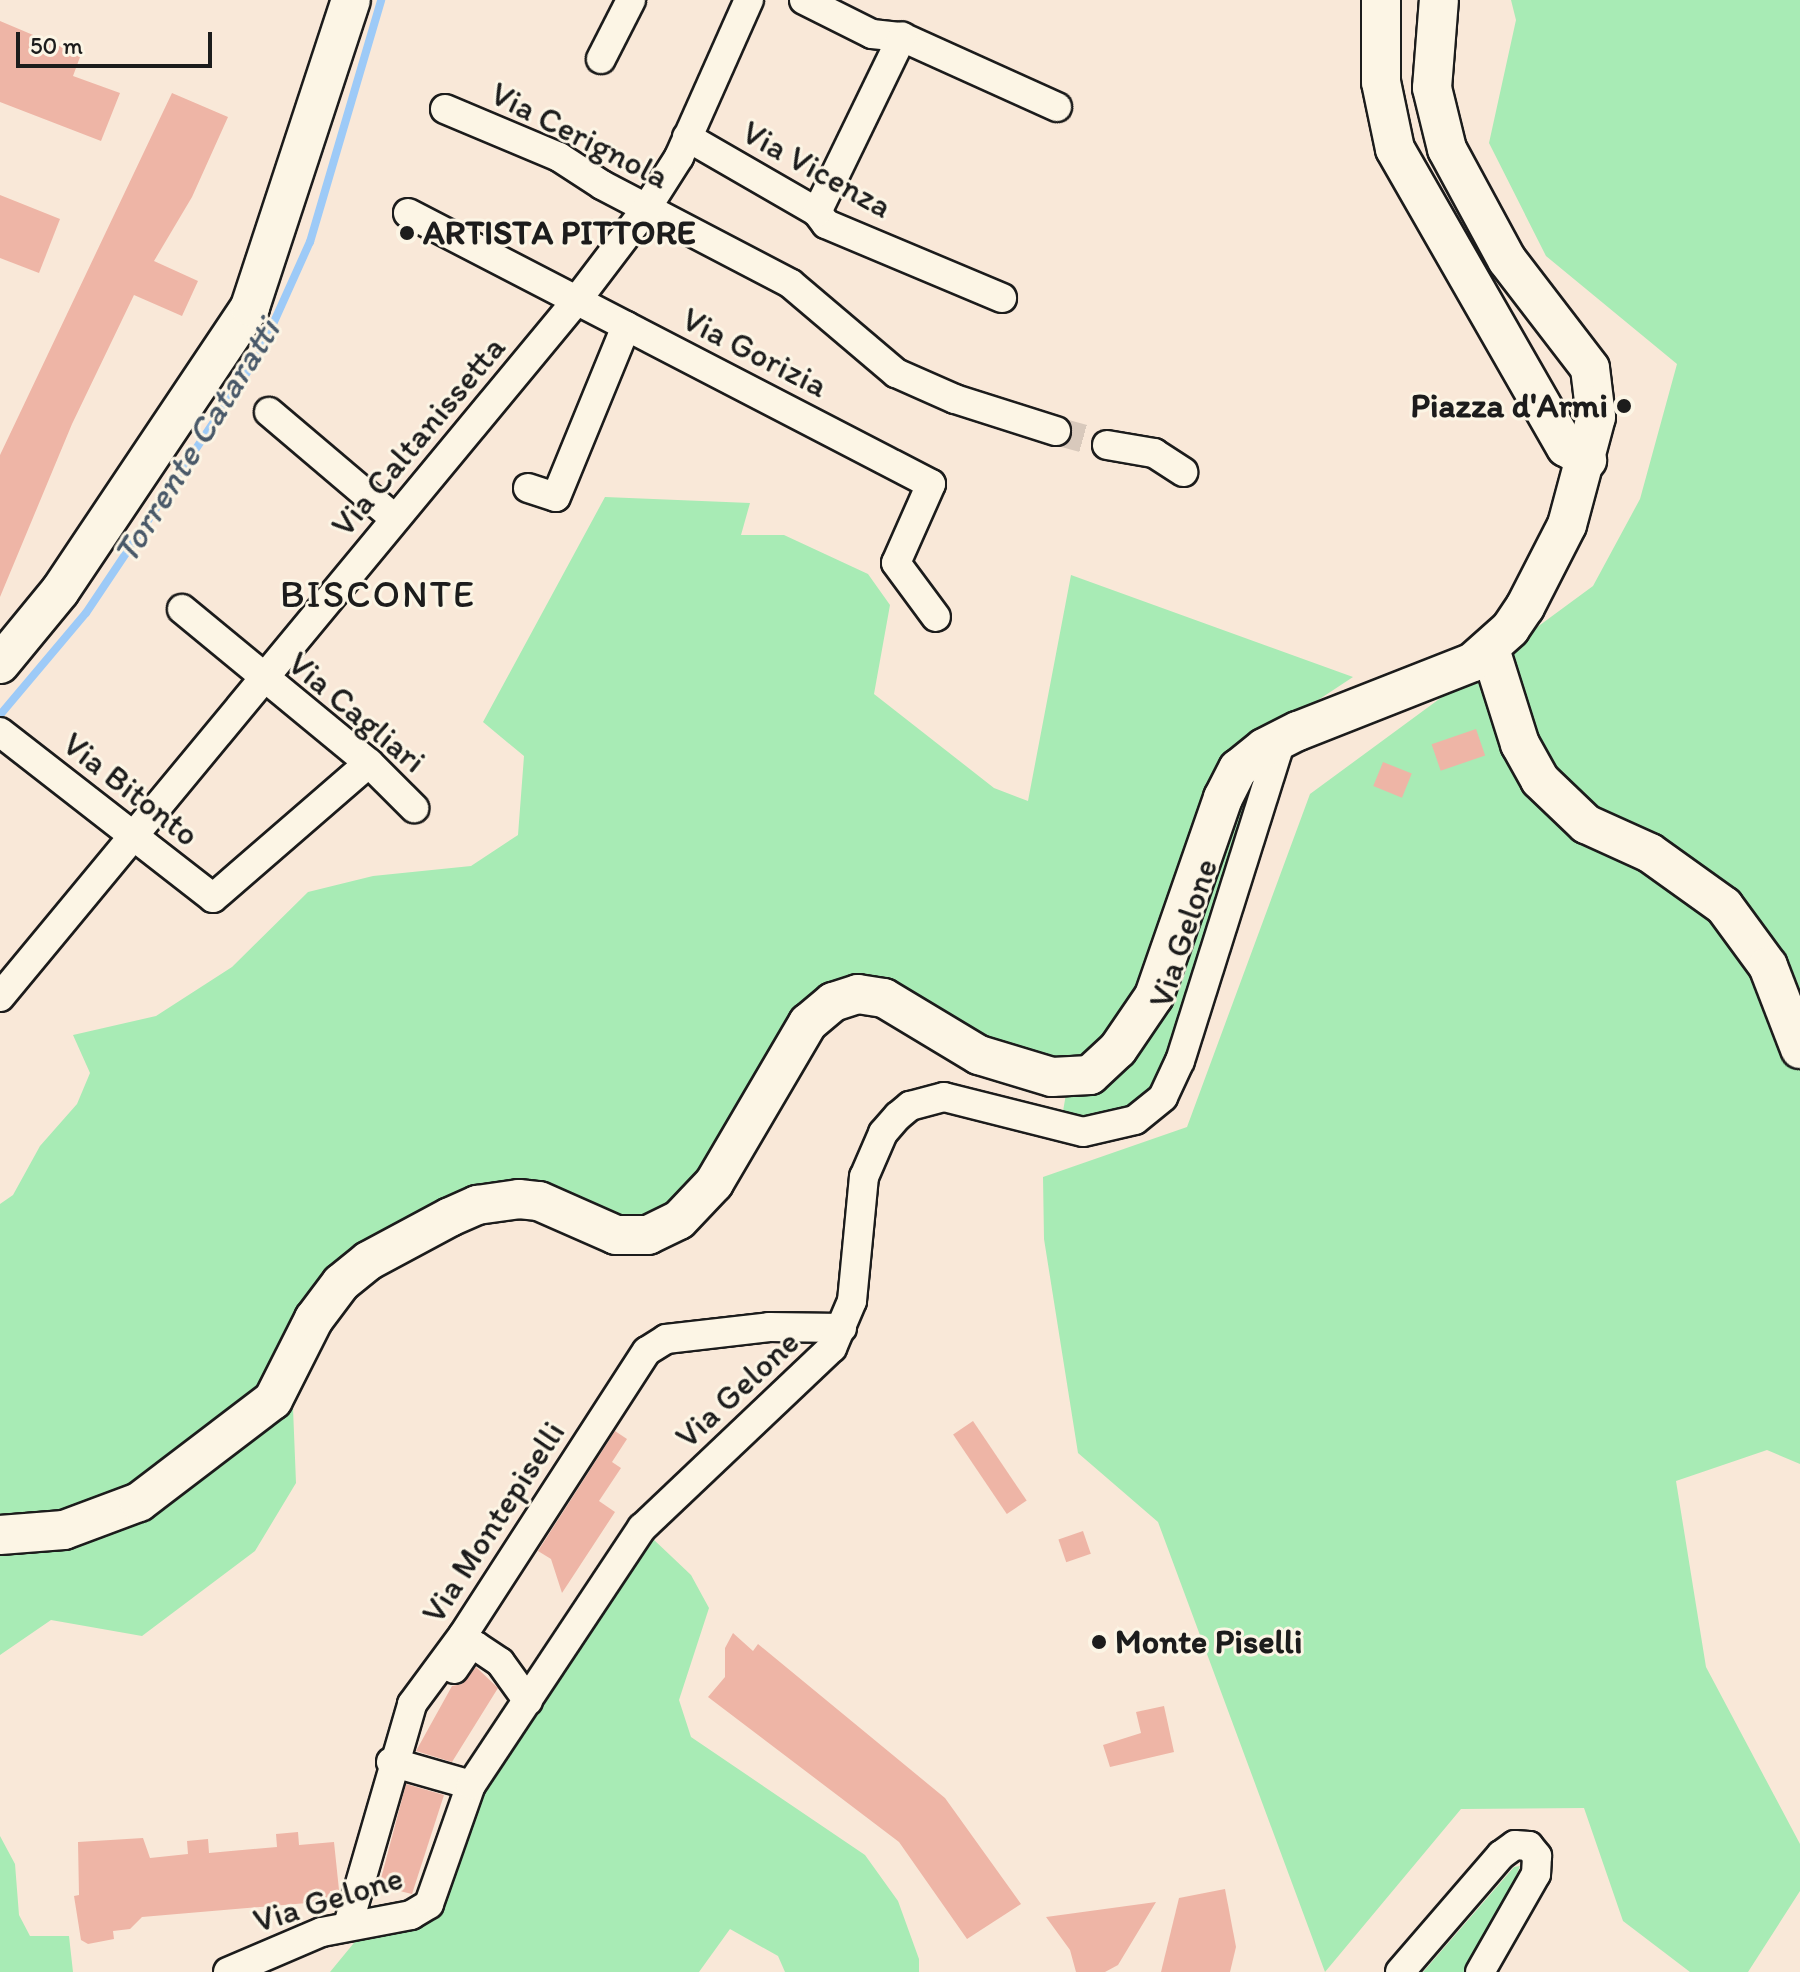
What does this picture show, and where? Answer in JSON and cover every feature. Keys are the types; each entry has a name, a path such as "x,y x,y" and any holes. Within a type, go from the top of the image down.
{"main road":[{"path":"0,664 60,591 250,307 351,0"},
{"path":"1381,0 1381,82 1395,149 1566,447 1587,460"},
{"path":"0,1535 91,1524 152,1493 273,1400 314,1319 341,1283 368,1261 450,1217 477,1205 519,1199 539,1201 616,1235 648,1235 679,1220 714,1183 801,1033 833,1002 858,994 884,998 996,1062 1060,1078 1090,1075 1118,1049 1154,996 1230,780 1248,759 1281,740 1450,674 1490,649 1525,607 1557,550 1587,460 1596,417 1590,368 1496,243 1439,127 1432,67 1439,0"},
{"path":"1490,649 1520,744 1540,780 1586,824 1650,853 1702,885 1724,906 1768,966 1800,1049"}],"street":[{"path":"601,59 631,0"},
{"name":"Via Caltanissetta","path":"0,997 136,838 577,300 646,209 687,137 749,0"},
{"path":"804,0 872,34 902,37 1057,107"},
{"path":"817,212 902,37"},
{"name":"Via Cerignola","path":"445,109 559,157 646,209 791,284 896,373 955,399 1056,431"},
{"name":"Via Vicenza","path":"687,137 817,212 826,224 1002,298"},
{"name":"Via Gorizia","path":"408,213 931,484 896,563 936,617"},
{"path":"528,488 556,497 626,326"},
{"path":"269,412 395,519"},
{"path":"1107,445 1154,453 1183,472"},
{"name":"Via Cagliari","path":"182,609 264,680 369,763 414,808"},
{"name":"Via Bitonto","path":"3,734 213,898 369,763"},
{"name":"Via Gelone","path":"228,1972 271,1950 348,1925 411,1915 429,1904 471,1785 642,1528 805,1379 842,1328 857,1275 864,1177 883,1133 910,1106 962,1099 1083,1132 1135,1120 1163,1097 1180,1061 1281,740"},
{"name":"Via Montepiselli","path":"348,1925 405,1720 656,1343 769,1327 842,1328"},
{"path":"405,1720 420,1720 469,1647 476,1646 500,1662 528,1701"},
{"path":"391,1762 471,1785"},
{"path":"1400,1972 1501,1855 1515,1845 1529,1846 1537,1856 1536,1874 1480,1972"}],"green space":[{"path":"1511,0 1800,0 1800,1464 1767,1450 1676,1481 1706,1667 1800,1844 1800,1891 1748,1972 1690,1972 1623,1921 1584,1808 1461,1809 1325,1972 1158,1522 1078,1453 1044,1239 1043,1177 1187,1127 1310,794 1593,586 1640,499 1677,364 1546,256 1489,143 1516,20"},
{"path":"605,497 750,503 741,535 784,535 868,574 890,605 874,694 994,788 1028,801 1071,575 1353,677 1262,737 1161,949 1109,1045 1063,1070 953,1025 900,985 880,977 842,977 822,987 721,1151 663,1213 630,1220 554,1190 352,1255 292,1383 296,1483 255,1551 142,1636 51,1620 0,1655 0,1204 13,1195 40,1146 77,1104 90,1073 73,1035 156,1016 232,967 308,892 373,876 471,866 518,835 524,756 483,722"},
{"path":"1260,768 1159,1081 1145,1099 1106,1120 1062,1117 1066,1094 1084,1093"},
{"path":"652,1538 691,1575 709,1608 679,1700 691,1737 865,1855 898,1901 919,1959 919,1972 785,1972 778,1956 730,1929 699,1972 330,1972 358,1938 418,1929 439,1915 483,1793"},
{"path":"0,1836 15,1864 19,1915 30,1936 69,1936 73,1972 0,1972"},
{"path":"1520,1866 1504,1906 1464,1972 1423,1972 1514,1867"}],"building":[{"path":"0,21 71,51 80,57 73,76 120,93 101,141 0,102"},
{"path":"172,93 228,117 192,197 154,261 198,281 182,316 134,295 72,424 0,597 0,455"},
{"path":"0,195 60,219 39,273 0,258"},
{"path":"1476,729 1485,755 1441,771 1432,744"},
{"path":"1383,762 1412,774 1402,798 1373,786"},
{"path":"973,1421 1027,1501 1007,1514 953,1434"},
{"path":"615,1431 627,1439 612,1462 621,1468 599,1501 615,1512 562,1593 551,1559 538,1551"},
{"path":"1083,1531 1091,1554 1066,1562 1058,1539"},
{"path":"733,1633 753,1651 758,1644 945,1798 1021,1904 967,1939 899,1842 708,1697 725,1677 725,1648"},
{"path":"476,1667 498,1688 452,1762 416,1751 452,1686 462,1684"},
{"path":"1164,1706 1174,1752 1110,1767 1103,1745 1141,1733 1136,1712"},
{"path":"406,1784 444,1795 412,1894 379,1886"},
{"path":"298,1832 299,1845 334,1842 339,1890 330,1891 331,1901 142,1917 130,1929 113,1931 114,1939 88,1944 81,1940 74,1896 79,1895 78,1842 143,1838 150,1858 188,1854 187,1841 208,1839 209,1853 277,1847 276,1834"},
{"path":"1225,1889 1236,1947 1230,1972 1161,1972 1179,1898"},
{"path":"1156,1902 1118,1965 1105,1972 1076,1972 1070,1950 1046,1917"}],"waterway":[{"name":"Torrente Cataratti","path":"0,715 86,613 260,353 310,242 381,0"}],"tunnel":[{"path":"1056,431 1107,445"}],"place":[{"name":"ARTISTA PITTORE","path":"407,233"},
{"name":"Piazza d'Armi","path":"1624,406"},
{"name":"Monte Piselli","path":"1099,1642"}],"district":[{"name":"BISCONTE","path":"378,595"}]}
